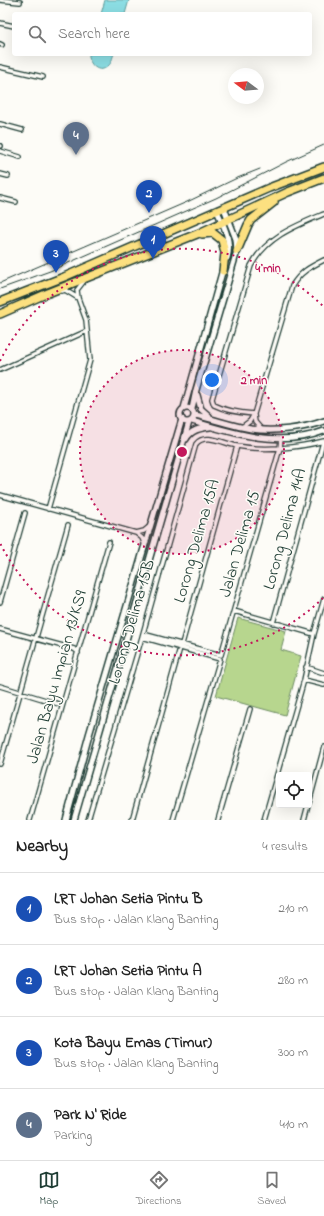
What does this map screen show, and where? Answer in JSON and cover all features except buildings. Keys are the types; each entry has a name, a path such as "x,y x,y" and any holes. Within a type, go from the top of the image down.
{"highway":[{"path":"0,302 64,277 269,188 324,167"},
{"path":"0,314 48,293 197,234 288,192 324,178"},
{"path":"237,251 251,220 288,192"},
{"path":"197,234 213,233 222,240 225,253 223,271"}],"street":[{"path":"0,0 20,2"},
{"path":"0,23 12,26"},
{"path":"0,67 43,77"},
{"path":"0,124 22,130"},
{"path":"0,148 20,157"},
{"path":"0,174 8,176"},
{"path":"0,198 16,202"},
{"path":"182,445 182,420 180,413 184,408 229,251 224,208"},
{"path":"195,415 192,409 196,390 237,251 236,239 217,211"},
{"path":"254,414 218,407 214,405 212,399 251,266 267,245 279,235 324,214"},
{"path":"242,426 250,421 254,414 292,286 297,277 307,269 324,260"},
{"path":"48,509 90,360 86,320 78,298 77,290 83,282 92,276"},
{"path":"48,293 65,290 78,298"},
{"path":"0,370 88,331"},
{"path":"196,390 201,409 212,419"},
{"path":"184,408 187,407 192,409"},
{"path":"254,414 256,422 261,429"},
{"path":"195,415 261,429 297,429 324,421"},
{"path":"74,820 182,445 190,421 195,415"},
{"path":"182,420 234,433 269,439 281,439 324,431"},
{"path":"66,820 89,735 182,420"},
{"path":"182,445 188,436 197,429 212,427"},
{"path":"274,429 281,439"},
{"path":"281,439 282,433 286,429"},
{"name":"Lorong Delima 15B","path":"88,820 196,444 200,439 207,438 237,446"},
{"name":"Jalan Delima 15","path":"173,820 234,611 280,448 281,439"},
{"path":"237,446 280,448 323,442"},
{"name":"Lorong Delima 14A","path":"273,623 323,442"},
{"name":"Lorong Delima 15A","path":"132,820 237,446"},
{"path":"0,495 136,533 142,538 145,545"},
{"path":"0,602 25,513"},
{"path":"0,764 68,525"},
{"path":"136,533 144,531 151,525"},
{"name":"Jalan Bayu Impian 13/KS9","path":"30,820 109,542"},
{"path":"264,820 304,680 314,634 324,599"},
{"path":"234,611 314,634"},
{"path":"0,628 74,649 77,650 78,653"},
{"path":"142,636 220,657"},
{"path":"306,667 324,673"},
{"path":"304,680 324,685"},
{"path":"0,686 62,705"},
{"path":"218,820 250,709"},
{"path":"312,793 324,747"},
{"path":"304,820 308,808"}],"green space":[{"path":"238,618 286,631 281,650 301,656 285,715 216,696"}],"water":[{"path":"105,0 129,0 126,12 102,12"},
{"path":"89,56 113,56 109,65 101,69 98,69 92,65"}],"tram line":[{"path":"0,289 50,271 216,198 286,162 324,145"},
{"path":"0,283 260,169"}],"place":[{"name":"Park N' Ride","path":"76,155"},
{"name":"LRT Johan Setia Pintu A","path":"149,213"},
{"name":"LRT Johan Setia Pintu B","path":"153,259"},
{"name":"Kota Bayu Emas (Timur)","path":"56,273"}]}
